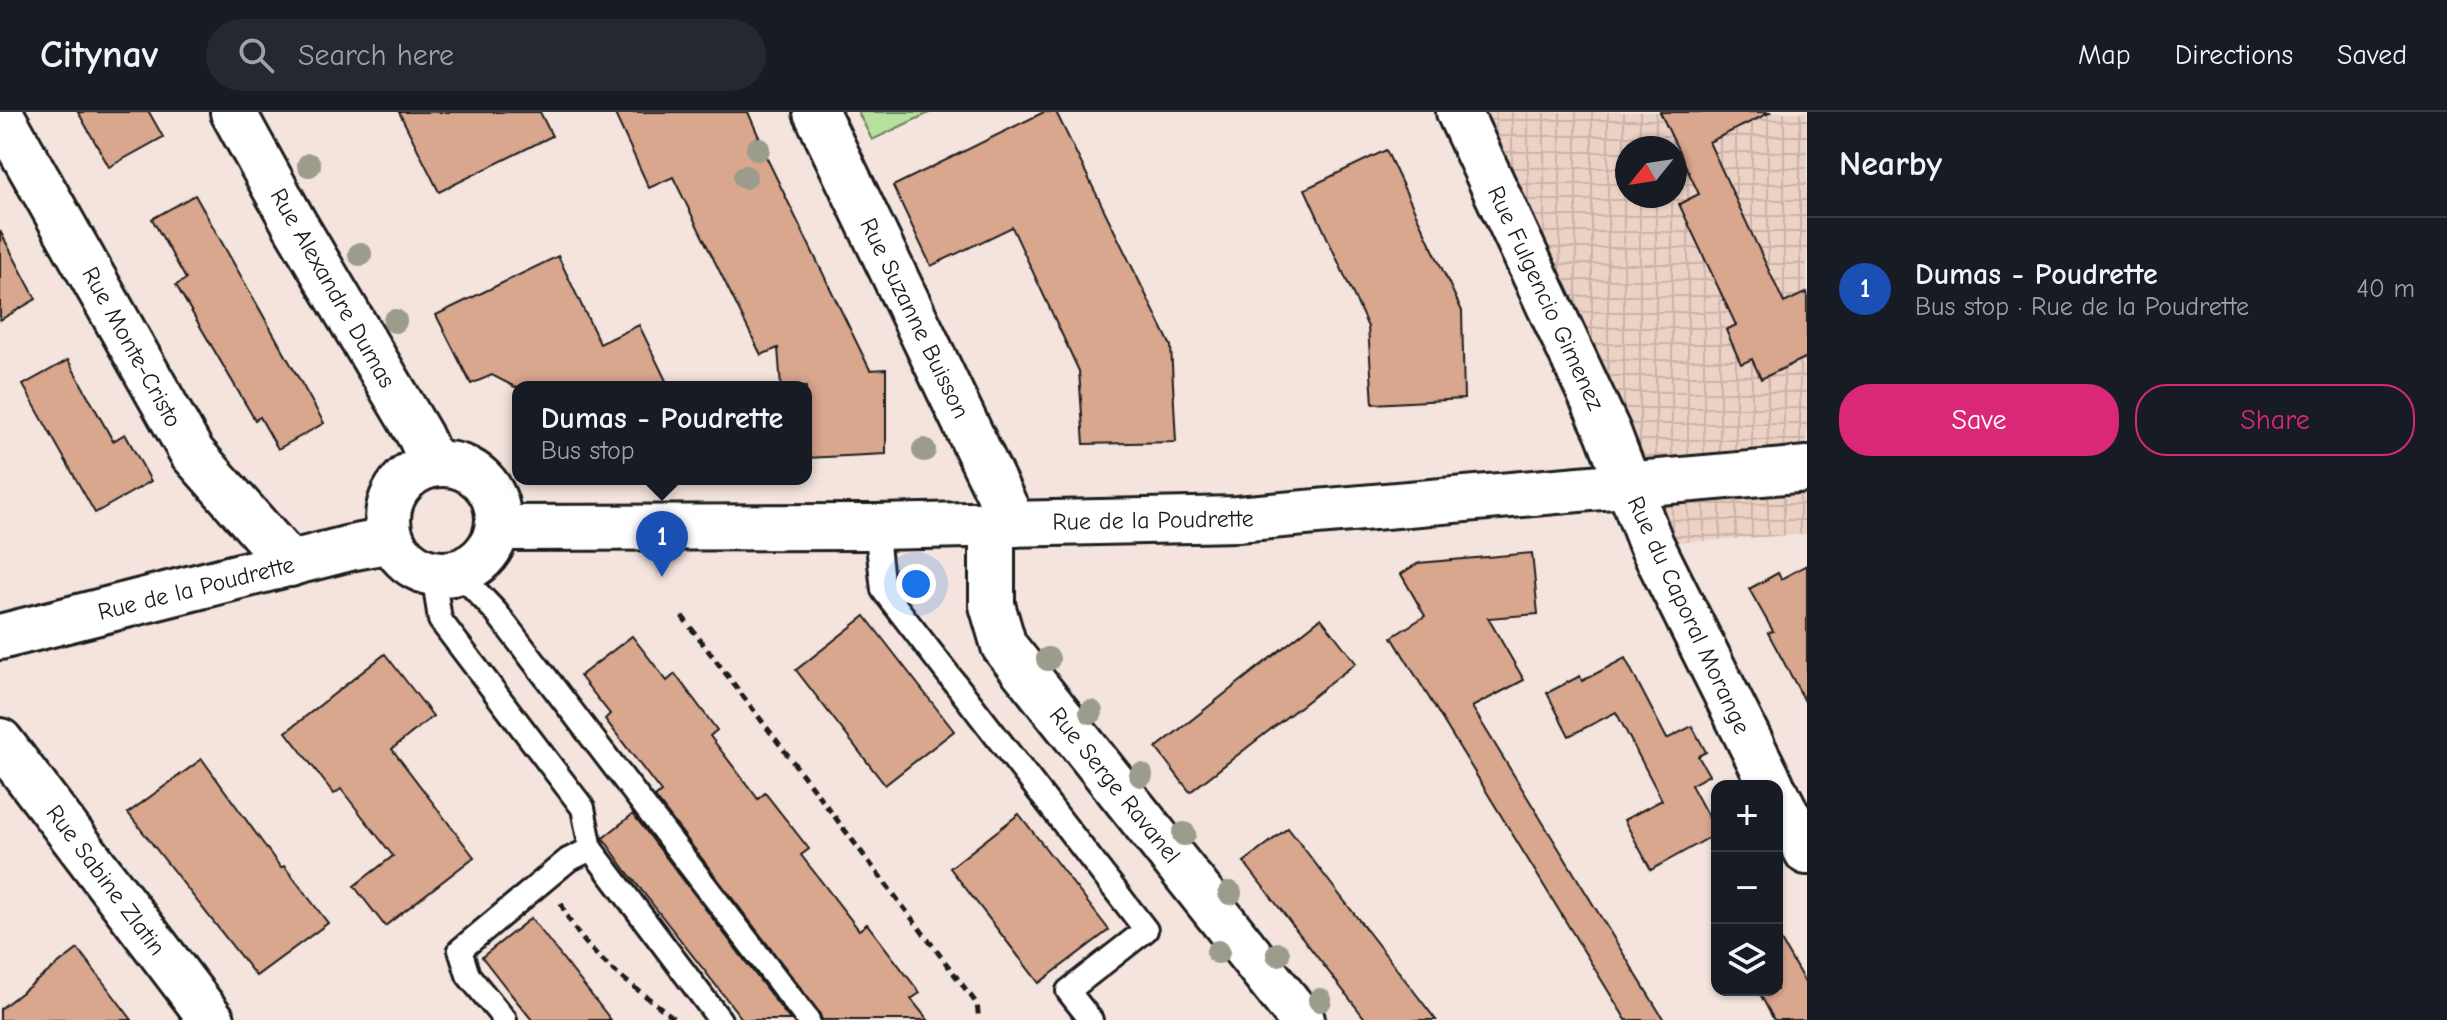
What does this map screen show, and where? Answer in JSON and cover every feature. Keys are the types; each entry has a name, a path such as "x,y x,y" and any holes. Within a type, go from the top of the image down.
{"street":[{"name":"Rue Alexandre Dumas","path":"233,112 294,223 420,436 433,464"},
{"name":"Rue Suzanne Buisson","path":"816,112 1002,524"},
{"name":"Rue Fulgencio Gimenez","path":"1459,112 1608,432 1628,486"},
{"name":"Rue Monte-Cristo","path":"0,113 192,453 290,564"},
{"path":"433,464 464,468 480,478 491,492 498,509 498,528 485,556 473,566 446,573 416,567 401,555 392,540 388,521 390,503 398,486 412,473 433,464"},
{"name":"Rue de la Poudrette","path":"498,528 876,527 1237,519 1807,469"},
{"name":"Rue du Caporal Morange","path":"1628,486 1651,544 1769,780"},
{"name":"Rue Serge Ravanel","path":"1002,524 992,605 1004,646 1302,1020"},
{"name":"Rue de la Poudrette","path":"0,637 392,540"},
{"name":"Rue Sabine Zlatin","path":"0,741 212,1020"},
{"path":"1783,806 1807,852"}],"lane":[{"path":"876,527 883,590 1146,930 1068,991 1091,1020"},
{"path":"446,573 440,620 583,808 591,849 720,1020"},
{"path":"446,573 496,612 808,1020"},
{"path":"505,1020 468,975 460,950 568,860 591,849"}],"path":[{"path":"682,616 977,1004 979,1020"},
{"path":"554,872 561,905 578,936 623,979 675,1020"}],"shaded area":[{"path":"1448,112 1807,112 1807,534 1651,544"}],"green space":[{"path":"858,112 931,112 872,140"}],"building":[{"path":"78,112 149,112 163,137 109,167"},
{"path":"399,112 540,112 552,136 439,192"},
{"path":"614,112 748,112 757,138 870,370 886,369 886,454 812,458 812,381 781,381 778,348 761,355 673,177 649,188"},
{"path":"1044,112 1056,112 1171,346 1176,442 1084,444 1079,371 1012,227 931,266 893,186"},
{"path":"1660,112 1771,112 1709,142 1784,303 1807,292 1807,357 1761,379 1752,359 1741,364 1726,330 1736,325 1681,208 1687,208 1687,200 1699,194 1687,169 1687,136 1671,136"},
{"path":"1386,150 1462,311 1464,399 1373,404 1368,327 1305,189"},
{"path":"195,195 324,423 278,449 260,417 255,420 176,285 186,279 152,219"},
{"path":"0,231 36,299 0,320"},
{"path":"558,256 600,344 639,325 666,381 512,381 512,385 492,375 471,384 436,315"},
{"path":"68,360 113,441 125,434 151,481 95,513 23,385"},
{"path":"1532,553 1538,614 1488,618 1524,680 1472,707 1664,1020 1626,1020 1392,637 1425,616 1401,574 1418,563"},
{"path":"1807,565 1807,705 1768,633 1773,631 1749,589 1778,573 1781,579"},
{"path":"865,616 954,731 885,785 796,670"},
{"path":"1321,618 1356,663 1190,792 1156,748"},
{"path":"632,636 667,681 675,674 717,730 710,736 758,799 765,793 809,849 801,855 859,930 867,924 920,993 911,999 928,1020 822,1020 655,797 661,792 605,719 610,714 580,676"},
{"path":"385,654 433,716 392,749 474,857 385,926 354,886 393,856 341,789 334,794 286,732"},
{"path":"1625,658 1667,739 1692,726 1706,752 1698,756 1709,775 1691,785 1711,822 1711,836 1651,870 1624,820 1662,800 1616,712 1569,736 1547,693 1580,676 1582,681"},
{"path":"202,759 281,868 284,866 328,923 256,976 128,813"},
{"path":"633,814 790,1020 743,1020 625,869 603,838"},
{"path":"1019,814 1109,930 1039,983 950,868"},
{"path":"1288,828 1436,1020 1366,1020 1244,862"},
{"path":"531,918 611,1020 532,1020 510,993 482,957"},
{"path":"1783,944 1807,986 1807,1020 1774,1020 1761,996 1783,996"},
{"path":"78,949 132,1020 0,1020 0,1009"}],"place":[{"name":"Dumas - Poudrette","path":"662,577"}]}
